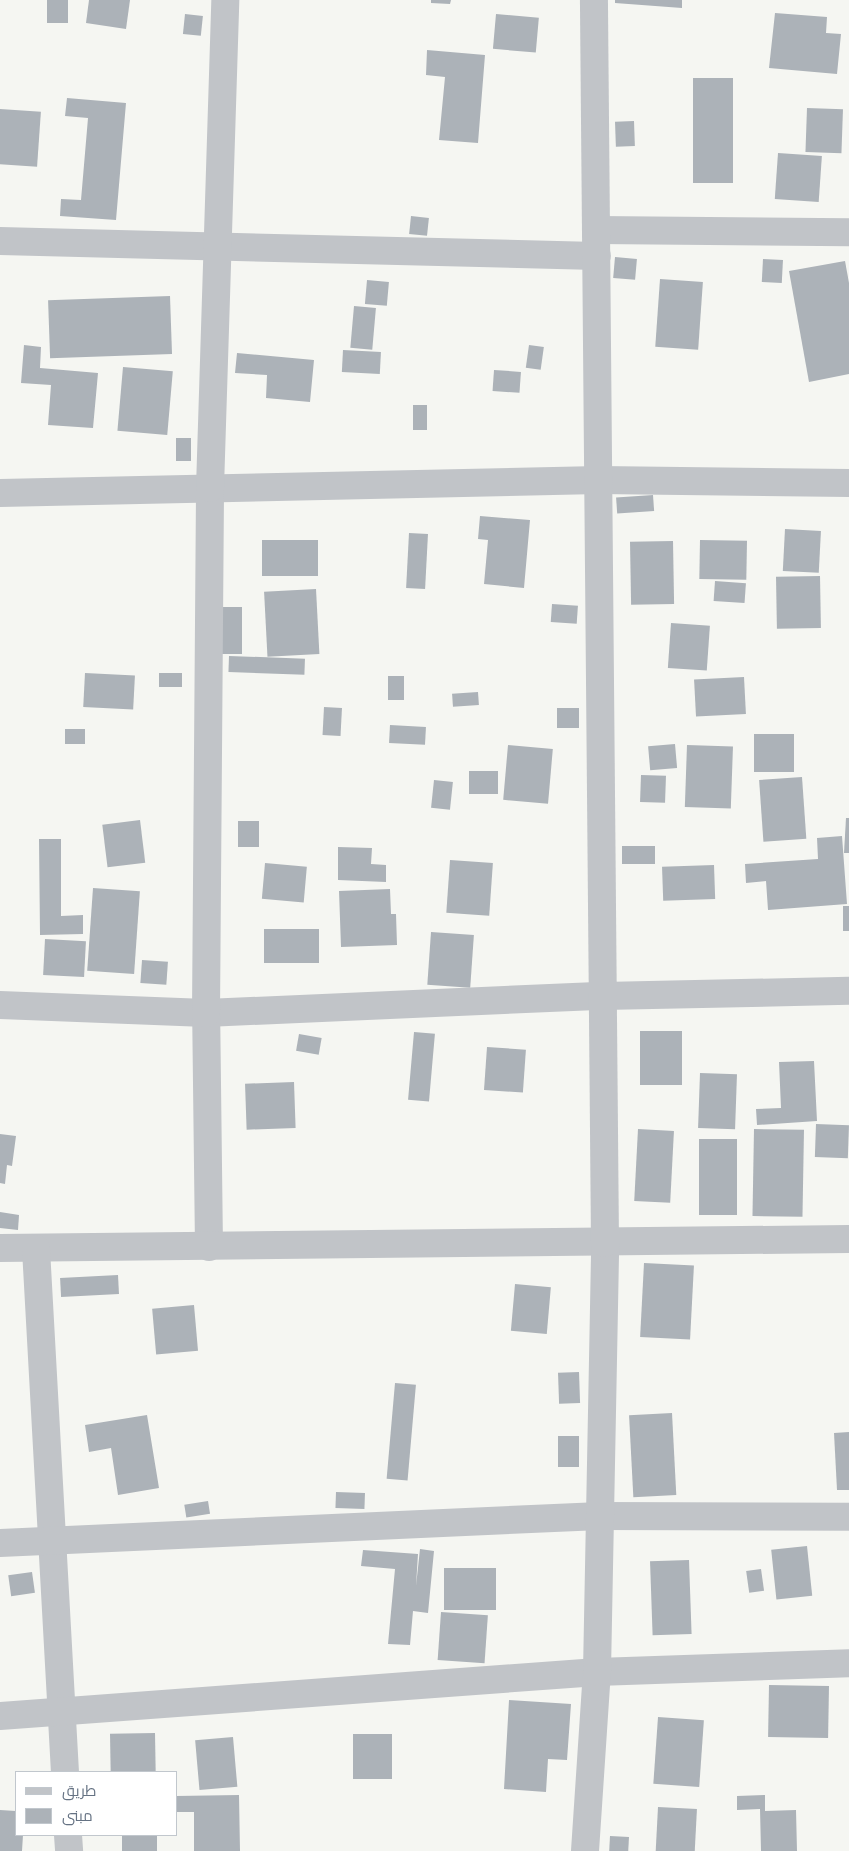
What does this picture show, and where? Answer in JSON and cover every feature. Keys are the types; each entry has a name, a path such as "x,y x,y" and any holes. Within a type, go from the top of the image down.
{"street":[{"path":"208,1247 206,1012 210,488 220,248 225,0"},
{"path":"586,1851 597,1672 605,1243 594,0"},
{"path":"0,241 220,248 597,243 849,232"},
{"path":"0,493 598,480 849,483"},
{"path":"0,1005 206,1012 603,996 849,991"},
{"path":"0,1248 849,1239"},
{"path":"36,1249 65,1771"},
{"path":"0,1543 51,1539 600,1516 849,1517"},
{"path":"0,1716 597,1672 849,1663"},
{"path":"68,1836 69,1851"}],"building":[{"path":"47,0 68,0 68,23 47,23"},
{"path":"89,0 130,0 126,29 86,23"},
{"path":"431,0 451,0 450,4 431,3"},
{"path":"615,0 682,0 682,8 615,3"},
{"path":"775,13 827,17 826,33 841,34 837,74 769,68"},
{"path":"185,14 203,16 201,36 183,34"},
{"path":"496,14 539,18 536,53 493,49"},
{"path":"427,50 485,55 478,143 439,140 445,77 426,75"},
{"path":"693,78 733,78 733,183 693,183"},
{"path":"67,98 126,103 116,220 60,216 61,199 81,200 88,118 65,116"},
{"path":"807,108 843,109 841,153 805,152"},
{"path":"0,109 41,112 37,167 0,164"},
{"path":"634,121 635,146 616,147 615,122"},
{"path":"778,153 822,156 819,202 775,199"},
{"path":"411,216 429,218 427,236 409,234"},
{"path":"615,257 637,259 635,280 613,278"},
{"path":"763,259 783,260 782,283 762,282"},
{"path":"845,261 849,283 849,374 809,382 789,271"},
{"path":"660,279 703,282 698,350 655,347"},
{"path":"367,280 389,282 387,306 365,304"},
{"path":"170,296 172,354 50,358 48,300"},
{"path":"354,306 376,308 372,350 350,348"},
{"path":"24,345 41,347 40,368 98,373 93,428 48,425 51,385 21,383"},
{"path":"529,345 544,347 541,370 526,368"},
{"path":"343,350 381,352 380,374 342,372"},
{"path":"237,353 314,360 310,402 266,398 267,375 235,373"},
{"path":"123,367 173,371 167,435 117,431"},
{"path":"494,370 521,372 519,393 493,391"},
{"path":"413,405 427,405 427,430 413,430"},
{"path":"176,438 191,438 191,461 176,461"},
{"path":"653,495 654,511 617,514 616,498"},
{"path":"480,516 530,520 524,588 484,584 488,540 478,539"},
{"path":"785,529 821,531 819,573 783,571"},
{"path":"409,533 428,534 425,589 406,588"},
{"path":"262,540 318,540 318,576 262,576"},
{"path":"700,540 747,541 746,580 699,579"},
{"path":"673,541 674,604 631,605 630,542"},
{"path":"820,576 821,628 777,629 776,577"},
{"path":"715,581 746,583 745,603 714,601"},
{"path":"316,589 319,654 267,657 264,592"},
{"path":"552,604 578,606 577,624 551,622"},
{"path":"217,607 242,607 242,654 217,654"},
{"path":"671,623 710,626 707,671 668,668"},
{"path":"229,656 305,659 304,675 228,672"},
{"path":"85,673 135,676 133,710 83,707"},
{"path":"159,673 182,673 182,687 159,687"},
{"path":"388,676 404,676 404,700 388,700"},
{"path":"744,677 746,714 696,717 694,680"},
{"path":"478,692 479,705 453,707 452,694"},
{"path":"324,707 342,708 341,736 323,735"},
{"path":"557,708 579,708 579,728 557,728"},
{"path":"390,725 426,727 425,745 389,743"},
{"path":"65,729 85,729 85,744 65,744"},
{"path":"754,734 794,734 794,772 754,772"},
{"path":"675,744 677,768 650,770 648,746"},
{"path":"508,745 553,749 548,804 503,800"},
{"path":"687,745 733,747 731,809 685,807"},
{"path":"469,771 498,771 498,794 469,794"},
{"path":"641,775 666,776 665,803 640,802"},
{"path":"802,777 806,839 763,842 759,780"},
{"path":"434,780 453,782 450,810 431,808"},
{"path":"846,818 849,818 849,853 844,853"},
{"path":"140,820 145,863 108,867 102,825"},
{"path":"238,821 259,821 259,847 238,847"},
{"path":"842,836 847,904 768,910 766,881 746,883 745,864 818,859 817,838"},
{"path":"39,839 61,839 61,916 83,915 83,934 40,935"},
{"path":"622,846 655,846 655,864 622,864"},
{"path":"338,847 372,848 371,864 386,865 386,882 338,880"},
{"path":"450,860 493,863 489,916 446,913"},
{"path":"265,863 307,867 304,903 262,899"},
{"path":"714,865 715,899 663,901 662,867"},
{"path":"93,888 140,891 134,974 87,971"},
{"path":"390,889 391,914 396,914 397,945 341,947 339,891"},
{"path":"843,906 849,906 849,931 843,931"},
{"path":"264,929 319,929 319,963 264,963"},
{"path":"431,932 474,935 470,988 427,985"},
{"path":"45,939 86,941 84,977 43,975"},
{"path":"142,960 168,962 166,985 140,983"},
{"path":"640,1031 682,1031 682,1085 640,1085"},
{"path":"414,1032 435,1034 429,1102 408,1100"},
{"path":"299,1034 322,1038 319,1055 296,1051"},
{"path":"487,1047 526,1050 523,1093 484,1090"},
{"path":"814,1061 817,1121 757,1125 756,1109 781,1108 779,1062"},
{"path":"700,1073 737,1074 735,1129 698,1128"},
{"path":"294,1082 296,1128 247,1130 245,1084"},
{"path":"816,1124 849,1125 848,1158 815,1157"},
{"path":"638,1129 674,1131 670,1203 634,1201"},
{"path":"754,1129 804,1130 802,1217 752,1216"},
{"path":"0,1134 16,1136 12,1166 7,1165 5,1184 0,1183"},
{"path":"699,1139 737,1139 737,1215 699,1215"},
{"path":"0,1212 19,1215 18,1230 0,1228"},
{"path":"644,1263 694,1266 690,1340 640,1337"},
{"path":"118,1275 119,1294 61,1297 60,1278"},
{"path":"515,1284 551,1287 547,1334 511,1331"},
{"path":"194,1305 198,1351 156,1354 152,1309"},
{"path":"579,1372 580,1403 559,1404 558,1373"},
{"path":"395,1383 416,1385 408,1480 387,1479"},
{"path":"672,1413 676,1495 633,1497 629,1415"},
{"path":"147,1415 159,1488 118,1495 111,1448 89,1452 85,1425"},
{"path":"849,1432 849,1490 837,1490 834,1433"},
{"path":"558,1436 579,1436 579,1467 558,1467"},
{"path":"336,1492 365,1493 364,1509 335,1508"},
{"path":"208,1501 210,1514 186,1518 184,1505"},
{"path":"807,1546 812,1596 776,1599 771,1550"},
{"path":"420,1549 434,1551 428,1613 413,1611 410,1645 388,1644 395,1569 361,1566 363,1550 418,1554 416,1586"},
{"path":"689,1560 692,1634 653,1635 650,1561"},
{"path":"444,1568 496,1568 496,1610 444,1610"},
{"path":"761,1569 764,1591 749,1593 746,1571"},
{"path":"32,1572 35,1593 11,1596 8,1575"},
{"path":"441,1612 488,1615 485,1663 438,1660"},
{"path":"769,1685 829,1686 828,1738 768,1737"},
{"path":"509,1700 571,1704 567,1760 548,1759 546,1792 504,1789"},
{"path":"658,1717 704,1720 699,1787 653,1784"},
{"path":"155,1733 156,1771 111,1771 110,1734"},
{"path":"353,1734 392,1734 392,1779 353,1779"},
{"path":"233,1737 237,1787 200,1790 195,1740"},
{"path":"239,1795 240,1851 194,1851 194,1812 178,1812 178,1796"},
{"path":"765,1795 765,1811 796,1810 797,1851 761,1851 760,1809 737,1810 737,1796"},
{"path":"658,1807 697,1809 695,1851 656,1851"},
{"path":"0,1810 15,1811 15,1836 23,1836 22,1851 0,1851"},
{"path":"122,1836 157,1836 157,1851 122,1851"},
{"path":"610,1836 629,1837 628,1851 609,1851"}]}
